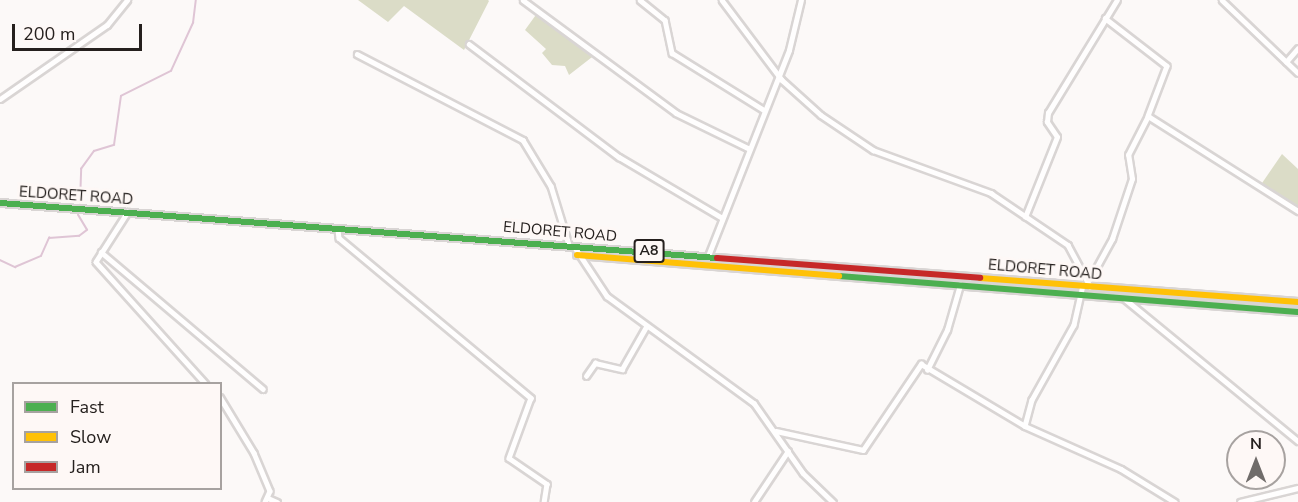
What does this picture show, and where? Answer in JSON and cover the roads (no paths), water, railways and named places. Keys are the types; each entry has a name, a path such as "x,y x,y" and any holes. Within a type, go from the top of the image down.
{"main road":[{"name":"ELDORET ROAD","path":"0,203 338,230 1088,283 1298,302"},
{"path":"577,255 1298,312"}],"street":[{"path":"0,99 107,25 127,0"},
{"path":"523,0 676,113 748,148"},
{"path":"640,0 665,20 672,53 764,110"},
{"path":"722,0 779,76 862,145 978,185 1068,245 1088,283"},
{"path":"708,256 748,148 779,76 801,0"},
{"path":"1109,0 1110,6"},
{"path":"1025,217 1057,137 1047,117 1110,6 1117,0"},
{"path":"1222,0 1298,73"},
{"path":"1026,426 1032,400 1064,347 1088,283 1112,239 1132,179 1128,155 1148,116 1167,66 1105,18"},
{"path":"469,44 619,157 721,217"},
{"path":"1286,62 1298,48"},
{"path":"357,54 523,140 551,186 572,246 601,289 646,327 682,347 746,396 776,431 788,451 832,502"},
{"path":"1148,116 1298,211"},
{"path":"128,212 119,233 94,258 98,266 204,382"},
{"path":"338,230 339,238 531,398 509,458 547,484 544,502"},
{"path":"101,252 263,389"},
{"path":"927,370 949,325 960,285"},
{"path":"1125,299 1298,441"},
{"path":"586,376 595,363 622,369 646,327"},
{"path":"776,431 863,450 916,367 923,364 927,370 1026,426 1121,469 1175,502"},
{"path":"222,400 254,453 270,491 266,500 277,502"},
{"path":"754,502 788,451"},
{"path":"1240,502 1298,488"}],"waterway":[{"path":"80,203 81,169 94,151 114,145 121,96 171,71 193,23 196,0"},
{"path":"0,260 15,267 41,256 49,238 79,236 87,230 78,215"}]}
